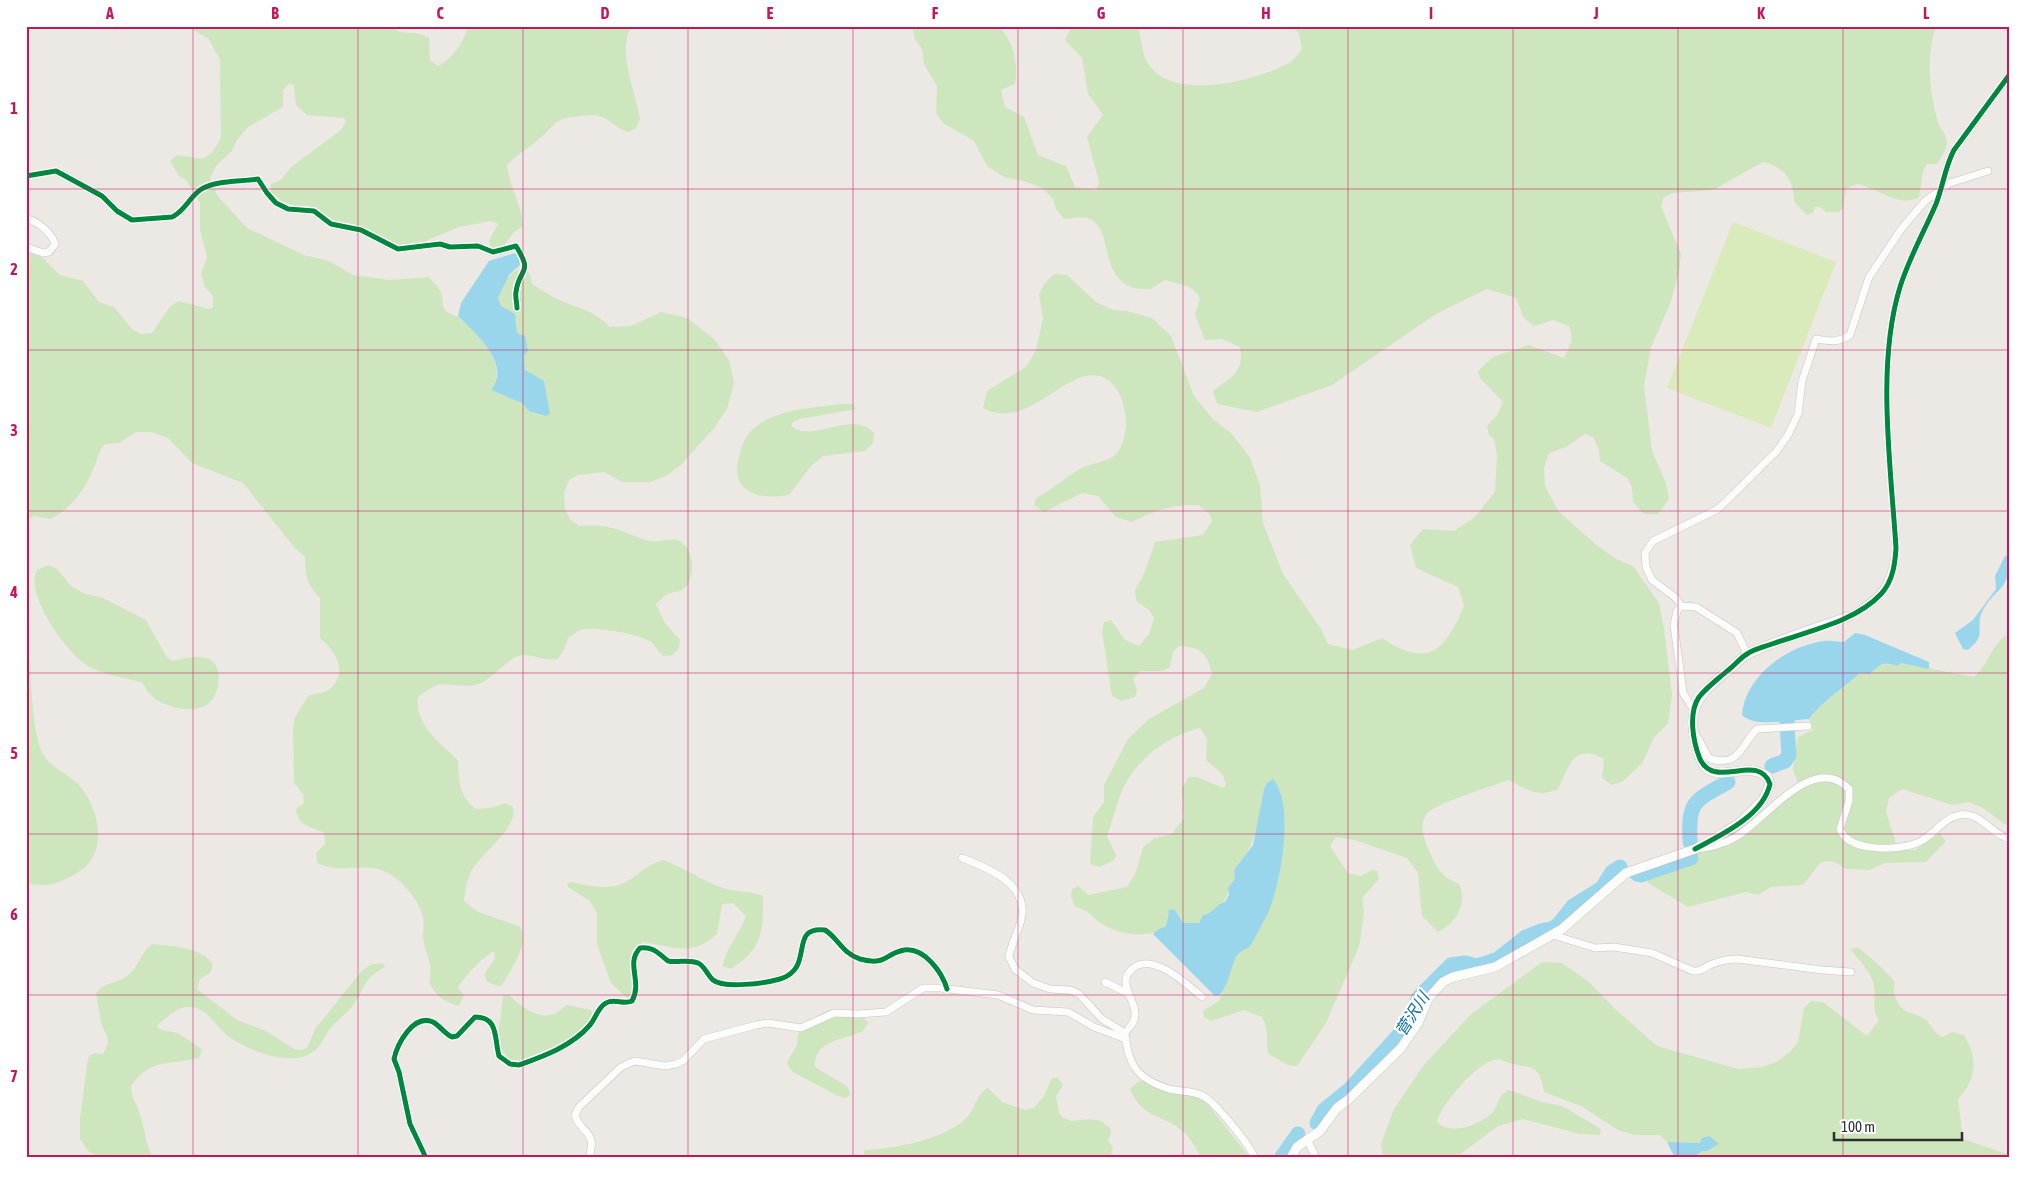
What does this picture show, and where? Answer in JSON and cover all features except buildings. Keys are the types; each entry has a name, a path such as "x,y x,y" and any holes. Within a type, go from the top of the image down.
{"street":[{"path":"1291,1158 1297,1147 1320,1131 1337,1108 1401,1048 1418,1023 1435,989 1454,977 1495,967 1553,935 1587,909 1626,873 1695,849 1722,834 1749,815 1763,800 1770,784 1767,776 1759,771 1751,769 1723,774 1706,768 1700,759 1693,732 1694,710 1699,698 1747,654 1850,616 1867,606 1883,592 1894,567 1896,548 1888,404 1890,334 1900,288 1939,190 1947,163 1954,150 2010,74"},
{"path":"26,176 50,171 62,173 102,196 117,211 132,220 172,217 177,215 203,188 258,179 276,203 288,208 314,211 332,224 361,230 398,250 440,244 450,247 478,246 493,252 516,246 525,260 526,268 516,292 517,308"},
{"path":"1681,606 1676,598 1652,580 1646,567 1645,553 1653,541 1718,509 1776,452 1788,435 1798,414 1802,381 1816,339 1832,342 1842,340 1850,335 1869,277 1882,256 1925,201 1950,183 1988,171"},
{"path":"26,218 35,221 46,230 55,244 50,252 43,253 26,246"},
{"path":"1681,606 1696,607 1737,633 1747,654"},
{"path":"1681,606 1677,611 1674,625 1683,693 1694,710"},
{"path":"1693,732 1700,738 1705,754 1710,759 1723,761 1742,752 1757,729 1808,726"},
{"path":"1695,849 1711,847 1734,838 1805,782 1824,777 1835,778 1849,789 1849,801 1840,829 1846,840 1853,844 1889,848 1908,846 1918,843 1950,819 1960,815 1977,817 2002,837 2010,839"},
{"path":"962,858 1008,881 1022,901 1021,920 1010,957 1015,969 1043,987 1070,990 1079,994 1102,1019 1126,1036"},
{"path":"426,1158 410,1124 399,1072 394,1059 398,1048 412,1025 425,1020 432,1022 452,1037 457,1036 475,1017 488,1019 496,1031 500,1056 504,1061 519,1065 575,1040 592,1024 601,1006 607,1002 613,1000 626,1004 632,1002 638,983 633,967 634,959 640,948 647,947 656,950 668,961 676,963 692,960 701,964 711,979 727,985 780,979 789,974 796,970 800,960 802,942 806,934 811,930 825,930 847,952 859,959 882,961 903,950 918,953 937,968 947,988"},
{"path":"1553,935 1595,948 1614,947 1652,953 1693,971 1698,971 1711,964 1728,959 1737,959 1851,972"},
{"path":"1202,997 1172,973 1152,964 1142,963 1136,966 1126,976 1129,994 1135,1009 1133,1023 1126,1036 1131,1063 1137,1072 1170,1089 1187,1090 1206,1097 1248,1144 1255,1158"},
{"path":"1105,982 1129,994"},
{"path":"589,1158 592,1142 586,1130 576,1120 576,1112 620,1068 635,1061 665,1066 676,1064 684,1060 704,1039 768,1023 801,1028 834,1012 856,1014 886,1012 906,997 923,988 947,988 998,995 1033,1010 1068,1012 1094,1027 1126,1036"},
{"path":"1307,1139 1316,1158"}],"green space":[{"path":"186,26 390,26 400,32 423,35 429,38 430,60 438,66 457,49 464,38 468,26 632,26 626,46 626,59 640,119 636,128 629,132 625,131 607,119 595,115 563,119 554,124 543,136 511,161 507,165 508,173 523,226 514,232 503,247 490,249 489,241 498,224 491,221 459,227 411,247 400,247 338,224 315,209 301,208 282,201 271,192 271,184 281,180 291,167 341,130 346,121 344,118 307,115 296,105 294,86 290,83 283,90 283,107 248,127 237,140 232,151 216,166 210,178 217,195 247,228 304,255 329,261 353,275 390,280 429,277 440,290 445,310 460,318 475,332 483,341 494,360 496,380 491,390 522,403 530,411 524,356 515,327 517,320 501,306 498,298 510,275 522,268 530,274 532,284 557,299 598,316 610,327 631,326 661,312 687,318 714,339 729,360 734,383 727,409 714,428 682,464 666,476 650,482 622,482 604,472 578,475 569,480 564,493 565,509 570,519 579,526 608,527 650,541 677,540 687,548 692,559 692,572 688,584 682,590 666,595 656,604 665,623 680,640 679,648 673,655 664,656 651,642 638,636 609,630 583,629 568,638 565,648 558,659 528,655 518,656 481,683 469,686 446,684 435,686 418,697 418,707 424,725 458,760 461,788 470,804 476,809 490,808 506,803 513,807 513,816 510,824 470,874 464,901 478,912 519,926 523,940 521,948 502,985 497,986 486,981 485,973 495,959 494,951 480,961 458,988 464,995 459,1006 441,997 434,991 429,982 429,959 423,937 423,917 419,906 409,891 395,877 378,869 338,868 317,863 316,853 325,844 324,833 306,825 297,815 296,809 304,803 303,794 294,783 293,729 295,717 308,696 330,689 336,682 339,676 338,662 331,649 320,638 320,598 308,579 305,557 294,547 243,483 192,463 168,438 151,432 136,432 119,443 105,444 100,451 85,486 76,499 58,515 51,519 34,516 26,522 26,251 43,258 60,275 83,281 99,302 114,307 132,329 141,334 152,333 169,308 178,301 209,309 213,307 213,296 205,287 201,274 207,258 200,230 200,203 187,181 179,176 170,161 177,155 202,159 212,153 221,138 220,60 209,39"},
{"path":"912,26 998,26 1011,45 1016,69 1015,84 1001,90 1005,107 1024,117 1038,155 1066,166 1075,187 1096,190 1099,182 1087,137 1103,115 1088,94 1082,58 1065,40 1072,26 1139,26 1146,60 1157,74 1173,82 1192,85 1213,85 1235,82 1256,76 1289,63 1302,49 1299,33 1292,26 1936,26 1930,61 1932,98 1938,122 1947,143 1937,164 1927,164 1923,172 1919,197 1912,200 1896,199 1857,184 1846,189 1843,208 1839,212 1826,212 1820,207 1815,207 1813,213 1807,215 1794,202 1790,181 1782,171 1763,162 1713,190 1673,193 1664,197 1661,206 1681,254 1679,272 1670,304 1651,347 1644,386 1652,451 1666,483 1669,499 1658,514 1644,514 1633,502 1632,487 1627,478 1600,461 1599,450 1593,437 1585,434 1566,447 1549,453 1544,468 1545,486 1558,511 1594,543 1616,559 1633,566 1659,603 1672,695 1668,723 1653,739 1643,762 1622,782 1612,785 1602,778 1604,759 1594,754 1586,753 1574,759 1569,765 1558,789 1551,792 1533,792 1509,780 1439,806 1426,815 1423,823 1423,832 1434,861 1447,878 1459,884 1462,899 1459,912 1455,918 1438,932 1422,916 1418,873 1407,858 1355,840 1336,837 1330,846 1348,873 1361,876 1372,870 1377,871 1379,879 1362,898 1364,911 1360,942 1326,1023 1297,1066 1288,1065 1268,1054 1266,1030 1262,1017 1244,1010 1211,1021 1204,1017 1203,1011 1219,1001 1236,957 1241,951 1250,946 1268,912 1278,881 1285,825 1280,790 1264,789 1254,835 1237,875 1231,882 1228,893 1219,907 1203,915 1199,923 1183,923 1175,910 1168,914 1168,923 1162,929 1145,934 1126,933 1108,927 1087,911 1075,907 1071,896 1072,889 1078,886 1089,895 1127,887 1136,872 1143,847 1155,838 1172,834 1184,818 1182,788 1189,777 1197,777 1223,788 1226,785 1223,775 1206,760 1207,738 1200,728 1175,737 1152,752 1133,772 1125,784 1107,836 1116,855 1114,860 1100,867 1090,864 1093,817 1104,802 1104,785 1128,739 1149,719 1204,688 1212,674 1208,661 1202,652 1193,648 1179,646 1173,652 1170,667 1162,671 1140,671 1133,679 1137,690 1135,697 1121,701 1112,696 1102,632 1104,622 1111,620 1125,640 1139,646 1149,634 1154,618 1149,610 1136,601 1135,590 1144,574 1155,542 1203,535 1212,521 1210,515 1199,505 1181,506 1156,511 1132,522 1116,517 1098,496 1082,493 1044,512 1034,505 1036,498 1080,469 1109,459 1118,452 1126,429 1122,401 1117,390 1109,381 1099,376 1086,376 1072,381 1030,406 1015,412 999,413 983,408 987,391 1027,366 1036,350 1043,318 1039,294 1045,283 1054,274 1067,275 1096,302 1113,310 1127,311 1152,318 1171,336 1194,396 1213,419 1231,433 1249,456 1260,485 1263,523 1283,574 1321,629 1328,644 1353,650 1382,638 1398,647 1412,652 1423,653 1433,650 1442,644 1457,622 1464,606 1458,587 1416,568 1410,545 1423,529 1454,531 1475,517 1495,492 1497,456 1494,439 1489,435 1487,426 1498,414 1503,402 1480,378 1478,371 1493,357 1529,345 1564,358 1572,340 1570,327 1554,320 1534,326 1524,318 1516,298 1487,289 1436,314 1332,385 1257,412 1217,404 1213,391 1235,374 1240,363 1240,347 1222,339 1205,340 1195,315 1200,299 1197,293 1189,287 1165,280 1151,289 1131,287 1120,280 1114,271 1101,230 1096,223 1085,217 1064,219 1056,209 1053,199 1042,188 1027,182 1004,177 987,166 974,141 943,123 936,113 937,86 924,64 922,49 915,39"},
{"path":"1733,222 1836,262 1771,428 1667,388"},
{"path":"841,404 853,404 856,409 800,419 793,422 791,426 811,431 855,424 865,427 874,433 873,443 865,451 823,456 811,466 789,495 758,495 743,486 737,469 739,457 744,442 753,429 762,422 783,413"},
{"path":"49,565 57,569 71,586 83,593 103,598 146,620 166,656 172,661 197,657 212,661 216,665 219,679 213,699 203,707 195,709 169,706 154,698 147,691 143,683 101,672 79,659 59,637 42,608 37,593 35,581 37,570"},
{"path":"2005,636 2010,636 2010,825 2004,824 1983,808 1969,802 1953,805 1902,789 1889,798 1886,812 1898,850 1915,850 1940,833 1946,841 1926,862 1885,863 1869,870 1847,869 1834,862 1827,861 1820,863 1803,885 1771,887 1758,895 1746,892 1688,907 1648,883 1647,876 1800,788 1793,770 1798,737 1813,730 1809,719 1812,713 1860,673 1870,674 1876,667 1888,663 1897,666 1901,663 1974,677"},
{"path":"26,657 30,664 35,723 43,754 50,763 74,780 85,793 96,816 98,829 95,853 89,863 67,879 49,885 26,883"},
{"path":"663,860 720,887 763,896 759,938 755,946 742,961 731,969 723,966 729,949 746,916 733,903 722,904 717,934 698,946 673,948 643,942 638,947 633,959 634,996 627,998 611,983 597,944 597,913 590,901 568,887 567,884 572,882 607,887 620,885"},
{"path":"152,944 186,948 202,954 213,965 210,973 200,979 197,989 237,1020 266,1031 294,1049 302,1050 307,1048 315,1029 361,972 370,965 382,963 385,967 369,979 354,1004 330,1029 320,1045 310,1054 296,1058 276,1057 246,1047 224,1033 200,1010 187,1007 176,1011 158,1024 157,1027 177,1033 198,1046 202,1050 199,1058 153,1067 138,1077 131,1086 132,1095 138,1108 148,1147 153,1158 100,1158 88,1151 80,1139 80,1118 88,1058 93,1053 103,1054 108,1041 101,1021 96,993 103,986 127,976"},
{"path":"1857,947 1877,963 1894,981 1895,995 1903,1009 1924,1018 1940,1036 1943,1037 1952,1032 1964,1035 1972,1052 1973,1068 1969,1084 1958,1099 1963,1139 2010,1155 2010,1158 1693,1158 1702,1151 1700,1143 1667,1142 1660,1135 1635,1135 1618,1130 1581,1106 1544,1092 1539,1074 1529,1067 1508,1063 1499,1059 1482,1066 1462,1084 1440,1114 1437,1122 1443,1126 1457,1129 1479,1122 1494,1111 1502,1095 1509,1090 1542,1102 1562,1106 1601,1129 1600,1135 1580,1134 1523,1119 1498,1126 1455,1158 1383,1158 1381,1144 1394,1109 1423,1066 1470,1015 1542,962 1562,963 1589,982 1614,1008 1657,1046 1738,1069 1762,1067 1776,1062 1790,1052 1798,1042 1804,1008 1811,1001 1823,1002 1867,1036 1879,1020 1874,1008 1874,991 1871,976 1851,950"},
{"path":"509,995 522,1007 539,1015 553,1014 567,1005 591,1010 593,1013 590,1020 574,1039 558,1044 549,1052 530,1061 512,1062 501,1049 499,1029 503,996"},
{"path":"832,1009 863,1017 868,1023 863,1031 825,1046 819,1051 816,1058 815,1067 848,1087 850,1095 846,1098 838,1096 793,1072 787,1064 797,1046 798,1035 803,1026 822,1013"},
{"path":"1052,1078 1058,1078 1063,1085 1056,1096 1059,1113 1063,1118 1072,1121 1090,1119 1101,1121 1110,1128 1111,1133 1108,1141 1113,1147 1111,1153 1119,1158 863,1158 865,1150 905,1145 948,1131 968,1116 981,1093 988,1088 1002,1102 1025,1110 1034,1108 1044,1096"},
{"path":"1145,1080 1192,1094 1206,1102 1250,1158 1202,1158 1184,1132 1148,1111 1135,1099 1130,1089 1139,1081"}],"water":[{"path":"515,253 519,258 520,265 509,275 498,298 501,306 515,314 517,333 525,336 528,351 524,356 525,370 544,381 550,414 546,416 529,411 522,403 491,390 496,380 497,370 494,360 481,340 458,316 461,303 489,261"},
{"path":"2010,555 2008,576 2005,583 1987,603 1982,612 1978,639 1968,650 1963,649 1955,633 1973,620 1996,589 1995,576 2005,556"},
{"path":"1855,633 1865,635 1929,662 1929,669 1901,663 1897,666 1889,663 1879,666 1870,674 1860,673 1825,702 1809,719 1764,722 1747,719 1742,715 1745,701 1751,688 1771,665 1783,656 1811,644 1825,641 1844,642"},
{"path":"1273,779 1280,791 1285,824 1284,844 1274,898 1251,945 1241,951 1236,957 1223,990 1220,995 1215,996 1153,934 1166,925 1169,909 1175,910 1183,923 1199,923 1203,915 1225,902 1229,895 1228,888 1235,878 1234,870 1253,845 1264,789 1267,783"},
{"path":"1709,1136 1719,1144 1707,1151 1702,1151 1693,1158 1675,1158 1667,1142 1700,1143 1702,1138"}],"waterway":[{"name":"菅沢川","path":"1772,766 1785,761 1789,755 1786,706 1789,701"},
{"name":"菅沢川","path":"1690,842 1692,810 1707,794 1728,782"},
{"name":"菅沢川","path":"1637,874 1641,875 1691,858 1690,855"},
{"name":"菅沢川","path":"1317,1123 1324,1110 1350,1089 1398,1036 1407,1029 1419,997 1451,965 1465,963 1477,966 1498,959 1526,937 1552,929 1559,924 1573,906 1602,888 1612,872 1620,867"},
{"name":"菅沢川","path":"1281,1158 1298,1134"}],"cycle path":[{"path":"1695,849 1728,831 1750,815 1759,806 1770,784 1764,775 1756,771 1716,772 1707,768 1697,752 1693,728 1694,711 1699,697 1750,652 1830,625 1858,612 1881,594 1891,578 1896,548 1887,416 1887,383 1893,317 1900,287 1912,255 1936,204 1948,163 1954,150 2010,74"},
{"path":"26,176 56,171 102,196 117,211 132,220 172,217 180,212 196,193 206,187 213,184 258,179 276,203 288,209 314,211 331,224 361,230 398,249 440,244 450,247 478,246 493,252 516,246 525,267 516,292 517,308"},
{"path":"426,1158 410,1124 399,1072 394,1059 402,1039 413,1026 426,1020 438,1025 452,1037 457,1036 475,1017 483,1018 492,1025 499,1056 510,1064 519,1065 548,1054 575,1039 590,1025 601,1007 606,1003 612,1001 632,1001 636,987 634,960 640,948 652,949 668,961 698,963 718,983 735,985 756,983 780,979 791,974 797,966 807,934 825,930 845,950 860,959 875,961 904,950 918,952 936,968 947,989"}]}
